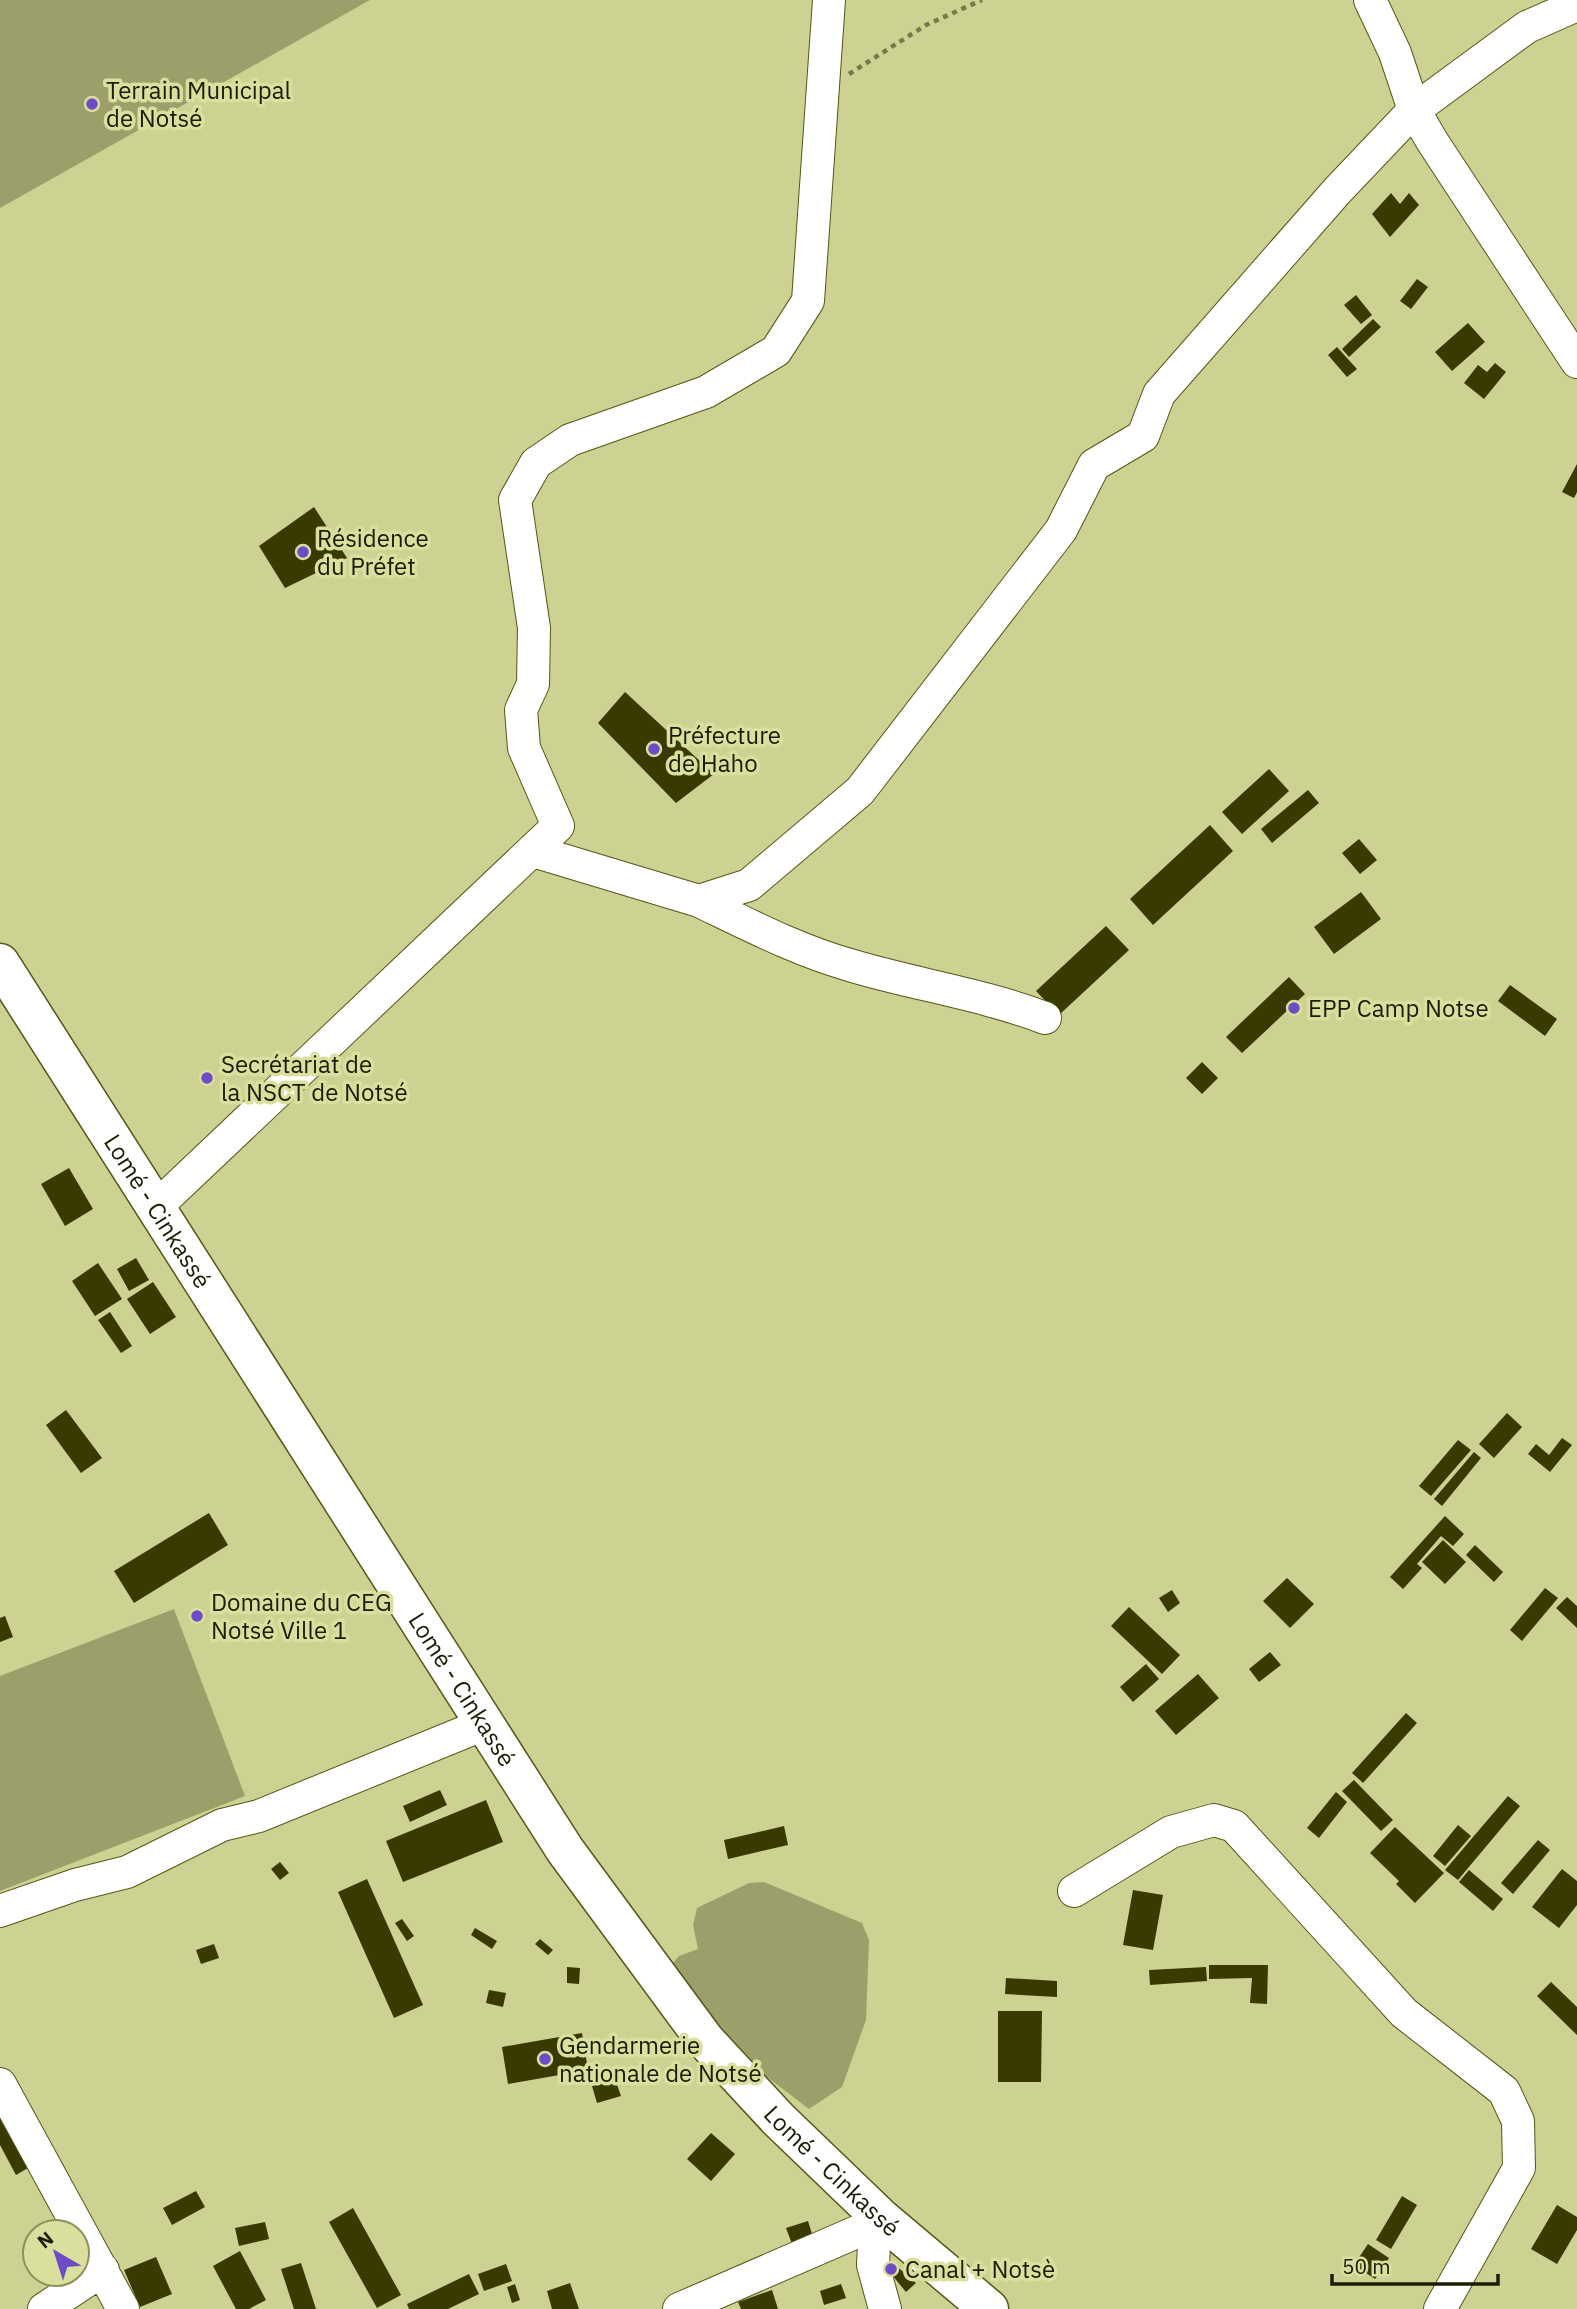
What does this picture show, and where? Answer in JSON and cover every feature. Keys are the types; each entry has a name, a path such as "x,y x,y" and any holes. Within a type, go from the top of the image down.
{"highway":[{"name":"Lomé - Cinkassé","path":"0,963 487,1723 565,1850 705,2040 878,2221 989,2309"}],"street":[{"path":"155,1208 558,826 524,748 521,709 533,684 534,628 515,500 536,463 570,440 706,393 776,351 808,301 829,0"},
{"path":"1370,0 1395,53 1414,110 1577,362"},
{"path":"699,901 749,885 860,792 1061,530 1094,465 1143,436 1159,394 1337,191 1414,110 1527,27 1577,5"},
{"path":"533,850 699,901 770,936 852,966 1007,1003 1045,1018"},
{"path":"0,1911 75,1885 127,1872 222,1825 259,1816 487,1723"},
{"path":"1074,1891 1171,1832 1214,1820 1234,1826 1404,2013 1504,2091 1518,2121 1519,2168 1440,2309"},
{"path":"0,2084 123,2309"},
{"path":"679,2309 878,2221"},
{"path":"878,2221 873,2265 885,2309"},
{"path":"44,2309 103,2270"}],"path":[{"path":"821,95 863,63 926,25 982,0"}],"green space":[{"name":"Terrain Municipal de Notsé","path":"0,0 370,0 0,208"},
{"path":"174,1609 245,1796 0,1891 0,1676"},
{"path":"764,1882 862,1923 869,1940 866,2020 842,2087 809,2109 745,2060 669,1968 679,1956 698,1949 693,1925 697,1908 749,1883"}],"building":[{"path":"1391,193 1400,204 1409,193 1419,205 1390,237 1372,214"},
{"path":"1417,279 1428,287 1411,309 1400,301"},
{"path":"1356,295 1372,315 1361,324 1344,305"},
{"path":"1373,319 1381,327 1349,357 1342,349"},
{"path":"1468,323 1485,342 1452,371 1435,352"},
{"path":"1337,347 1357,369 1347,377 1328,355"},
{"path":"1495,363 1506,372 1484,399 1464,383 1478,365 1487,372"},
{"path":"1577,464 1577,492 1574,498 1562,492"},
{"name":"Résidence du Préfet","path":"314,507 347,558 285,588 259,546"},
{"name":"Préfecture de Haho","path":"625,692 714,774 676,803 598,723"},
{"path":"1269,769 1289,791 1242,834 1222,812"},
{"path":"1308,790 1319,803 1272,843 1261,829"},
{"path":"1210,825 1233,851 1153,925 1130,899"},
{"path":"1359,839 1377,860 1360,874 1342,853"},
{"path":"1361,892 1381,919 1334,954 1314,927"},
{"path":"1106,926 1129,950 1059,1015 1036,991"},
{"path":"1289,977 1305,994 1242,1053 1226,1037"},
{"path":"1510,985 1557,1019 1545,1036 1498,1001"},
{"path":"1202,1062 1218,1078 1202,1094 1186,1078"},
{"path":"69,1168 93,1209 65,1226 41,1184"},
{"path":"136,1258 149,1280 129,1291 117,1269"},
{"path":"98,1263 122,1299 95,1316 72,1281"},
{"path":"153,1282 176,1317 150,1334 127,1299"},
{"path":"110,1312 132,1346 121,1353 98,1320"},
{"path":"66,1410 102,1458 81,1473 46,1425"},
{"path":"1507,1413 1522,1427 1494,1458 1479,1444"},
{"path":"1562,1438 1572,1445 1550,1472 1528,1454 1536,1444 1549,1455"},
{"path":"1458,1440 1471,1450 1431,1496 1419,1486"},
{"path":"1474,1452 1481,1458 1442,1506 1434,1499"},
{"path":"209,1513 228,1545 134,1603 114,1571"},
{"path":"1445,1516 1464,1534 1453,1546 1441,1536 1417,1564 1422,1568 1403,1589 1390,1577"},
{"path":"1443,1540 1466,1562 1445,1584 1422,1562"},
{"path":"1475,1545 1503,1572 1494,1582 1466,1555"},
{"path":"1287,1578 1314,1604 1290,1628 1263,1601"},
{"path":"1545,1588 1558,1598 1522,1641 1510,1630"},
{"path":"1172,1590 1180,1603 1168,1612 1159,1598"},
{"path":"1567,1597 1577,1606 1577,1628 1556,1608"},
{"path":"1129,1607 1180,1655 1162,1674 1111,1626"},
{"path":"5,1616 13,1637 0,1642 0,1618"},
{"path":"1270,1652 1281,1665 1259,1682 1249,1669"},
{"path":"1146,1664 1159,1679 1133,1702 1120,1687"},
{"path":"1198,1674 1219,1698 1176,1735 1155,1711"},
{"path":"1406,1713 1417,1723 1363,1783 1352,1773"},
{"path":"1354,1780 1393,1820 1381,1831 1342,1791"},
{"path":"440,1790 447,1805 410,1822 403,1806"},
{"path":"1336,1792 1347,1802 1319,1838 1307,1828"},
{"path":"1508,1796 1520,1806 1458,1880 1445,1870"},
{"path":"486,1800 503,1842 403,1882 386,1841"},
{"path":"1458,1825 1471,1836 1445,1866 1433,1856"},
{"path":"784,1826 788,1845 728,1859 724,1840"},
{"path":"1395,1827 1444,1873 1415,1903 1396,1884 1399,1881 1370,1853"},
{"path":"1538,1840 1550,1850 1513,1894 1501,1883"},
{"path":"280,1862 289,1873 280,1880 271,1869"},
{"path":"1562,1869 1577,1881 1577,1905 1559,1928 1532,1907"},
{"path":"1469,1870 1503,1899 1493,1911 1459,1882"},
{"path":"367,1879 423,2005 394,2018 338,1892"},
{"path":"1133,1890 1163,1895 1153,1950 1123,1945"},
{"path":"402,1919 414,1936 407,1941 395,1923"},
{"path":"475,1928 497,1941 492,1949 471,1935"},
{"path":"540,1939 553,1950 548,1955 535,1944"},
{"path":"214,1944 219,1958 201,1964 196,1950"},
{"path":"1209,1965 1268,1965 1267,2004 1250,2003 1252,1978 1209,1979"},
{"path":"567,1967 580,1968 579,1984 567,1983"},
{"path":"1206,1967 1207,1981 1150,1985 1149,1970"},
{"path":"1006,1978 1057,1981 1057,1997 1005,1994"},
{"path":"1551,1982 1577,2007 1577,2035 1537,1996"},
{"path":"489,1990 506,1993 503,2007 486,2003"},
{"path":"998,2011 1042,2011 1041,2082 998,2082"},
{"name":"Gendarmerie nationale de Notsé","path":"582,2033 588,2070 508,2084 502,2047"},
{"path":"615,2079 621,2096 597,2103 592,2086"},
{"path":"0,2113 33,2165 16,2175 0,2145"},
{"path":"711,2133 735,2154 711,2181 687,2159"},
{"path":"196,2191 205,2207 172,2225 163,2208"},
{"path":"1402,2196 1417,2205 1391,2249 1376,2240"},
{"path":"1557,2205 1577,2217 1577,2230 1557,2264 1531,2249"},
{"path":"353,2208 401,2295 377,2308 329,2222"},
{"path":"808,2221 813,2237 792,2244 786,2228"},
{"path":"265,2222 269,2239 239,2246 235,2228"},
{"path":"1368,2244 1389,2258 1375,2279 1354,2265"},
{"path":"240,2251 266,2300 249,2309 236,2309 213,2266"},
{"path":"156,2257 172,2294 140,2307 124,2270"},
{"path":"301,2263 316,2309 294,2309 281,2269"},
{"path":"506,2264 512,2281 484,2291 478,2274"},
{"path":"894,2264 916,2283 906,2292 888,2270"},
{"path":"469,2274 479,2294 448,2309 409,2309 407,2304"},
{"path":"570,2283 579,2309 552,2309 547,2291"},
{"path":"515,2284 520,2300 512,2303 507,2287"},
{"path":"841,2284 846,2298 824,2305 820,2291"},
{"path":"772,2290 778,2309 741,2309 738,2302"}],"place":[{"name":"Terrain Municipal de Notsé","path":"92,104"},
{"name":"Résidence du Préfet","path":"303,552"},
{"name":"Préfecture de Haho","path":"654,749"},
{"name":"EPP Camp Notse","path":"1294,1008"},
{"name":"Secrétariat de la NSCT de Notsé","path":"207,1078"},
{"name":"Domaine du CEG Notsé Ville 1","path":"197,1616"},
{"name":"Gendarmerie nationale de Notsé","path":"545,2059"},
{"name":"Canal + Notsè","path":"891,2269"}]}
